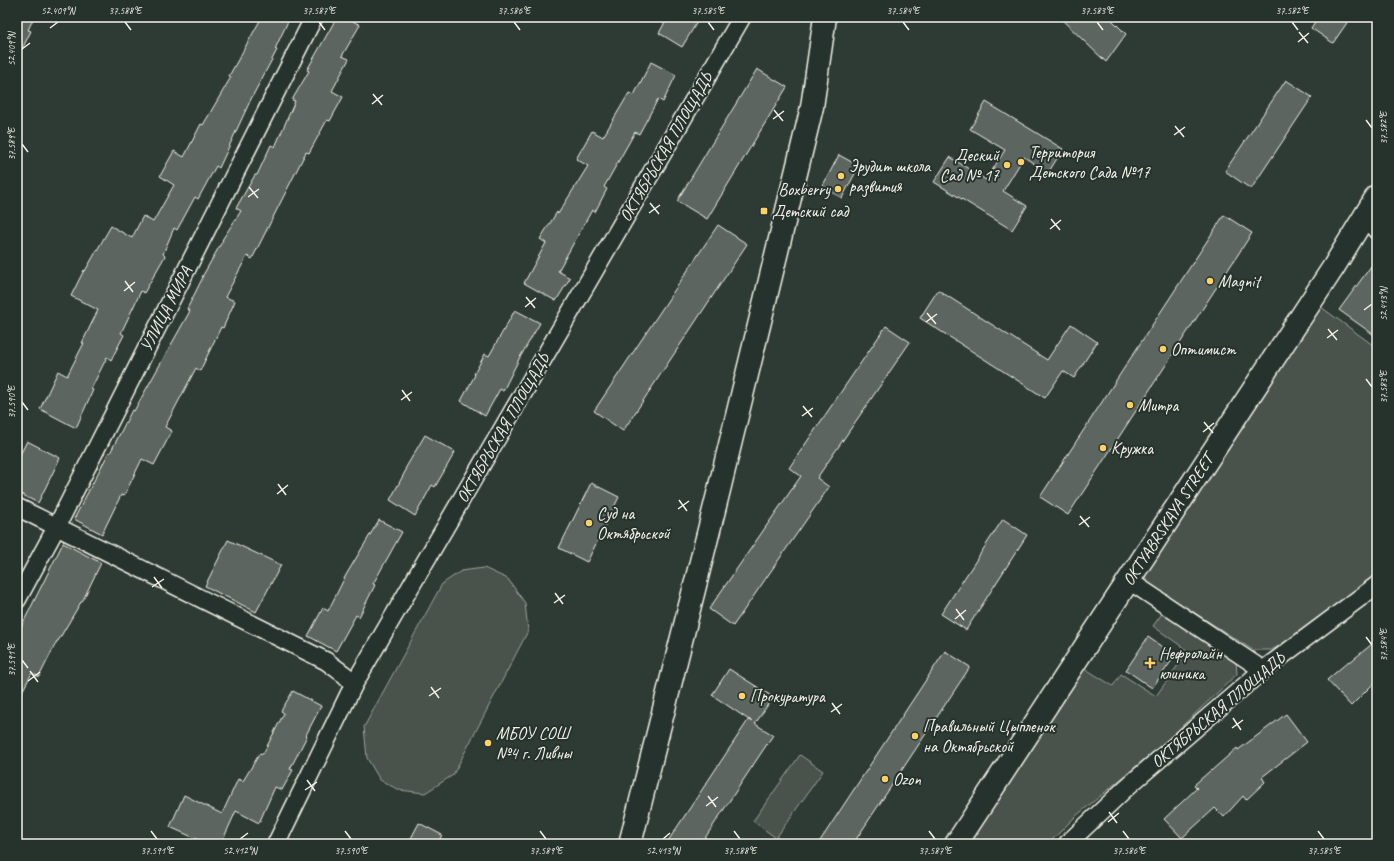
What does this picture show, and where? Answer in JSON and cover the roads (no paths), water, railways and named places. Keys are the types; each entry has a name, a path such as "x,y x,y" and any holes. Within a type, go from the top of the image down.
{"street":[{"name":"УЛИЦА МИРА","path":"17,600 57,526 314,17"},
{"name":"ОКТЯБРЬСКАЯ ПЛОЩАДЬ","path":"276,844 354,684 742,17"},
{"path":"630,844 718,494 812,107 825,17"},
{"name":"OKTYABRSKAYA STREET","path":"956,844 1333,268 1371,223 1377,196"},
{"path":"17,507 326,661 345,675 354,684"},
{"path":"1128,580 1263,670"},
{"name":"ОКТЯБРЬСКАЯ ПЛОЩАДЬ","path":"1067,844 1127,786 1263,670 1377,585"}],"place":[{"name":"Территория Детского Сада №17","path":"1021,162"},
{"name":"Деский Сад № 17","path":"1007,165"},
{"name":"Эрудит школа развития","path":"841,176"},
{"name":"Boxberry","path":"838,189"},
{"name":"Детский сад","path":"764,211"},
{"name":"Magnit","path":"1210,281"},
{"name":"Оптимист","path":"1163,349"},
{"name":"Митра","path":"1130,405"},
{"name":"Кружка","path":"1103,448"},
{"name":"Суд на Октябрьской","path":"589,523"},
{"name":"Нефролайн клиника","path":"1150,663"},
{"name":"Прокуратура","path":"742,696"},
{"name":"Правильный Цыпленок на Октябрьской","path":"915,736"},
{"name":"МБОУ СОШ №4 г. Ливны","path":"488,743"},
{"name":"Ozon","path":"885,779"}]}
